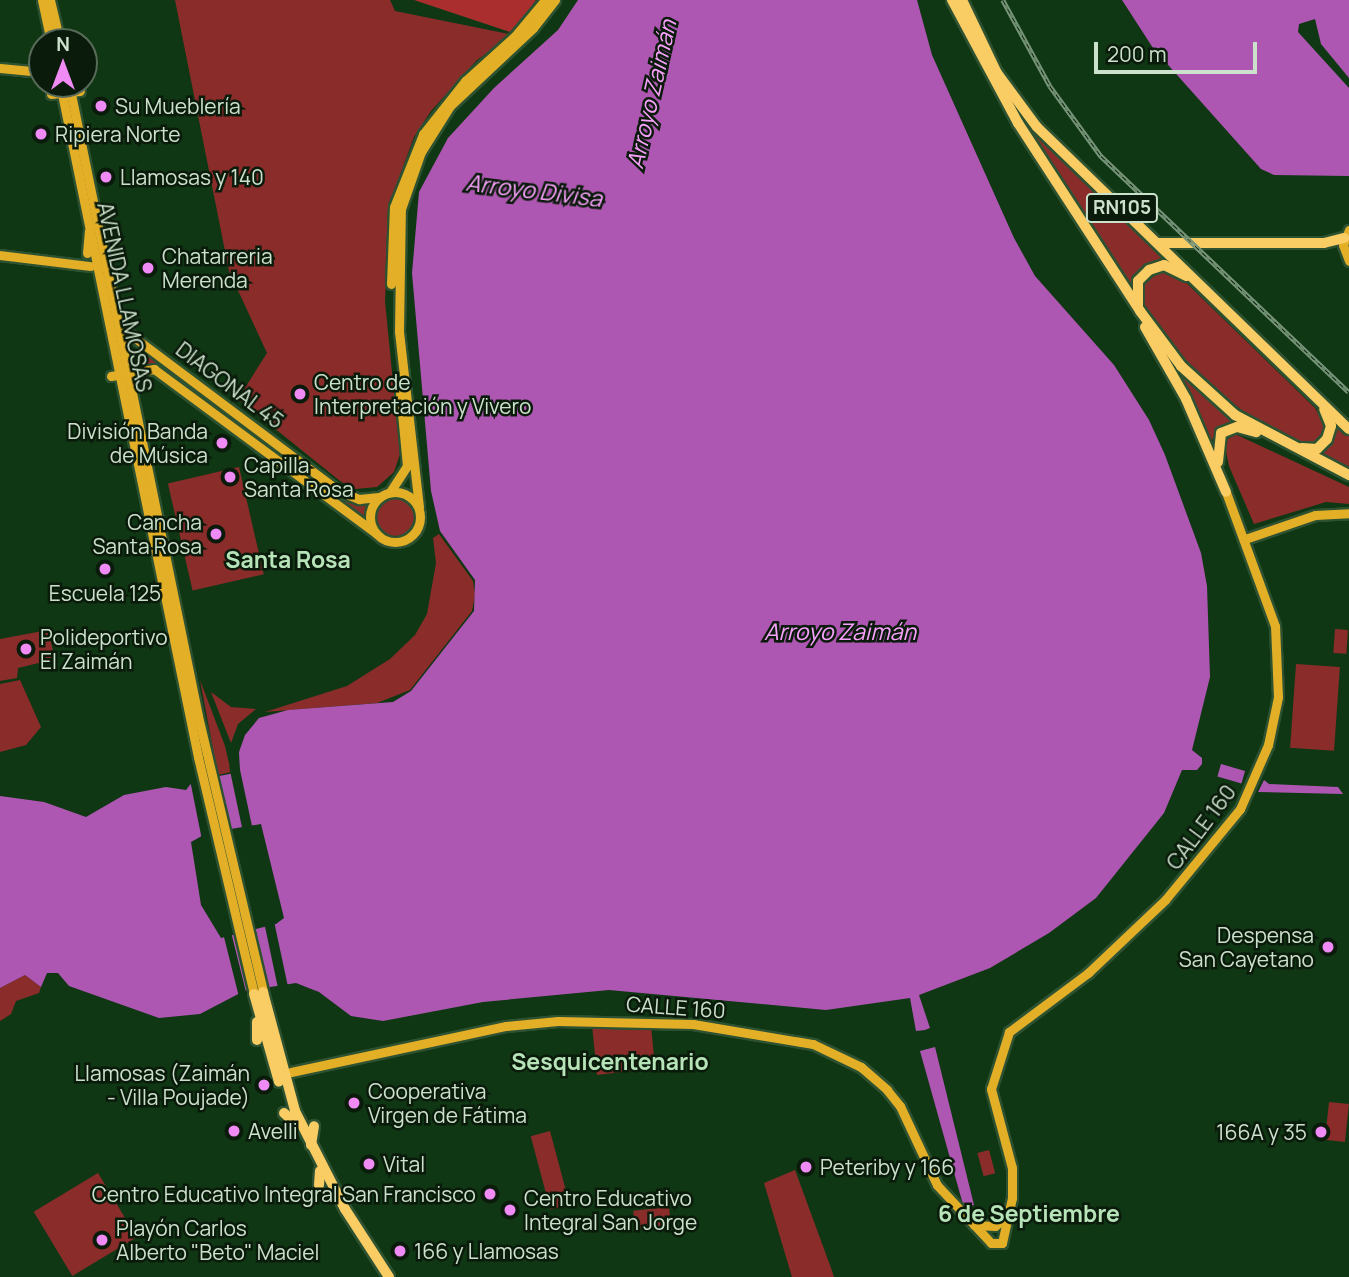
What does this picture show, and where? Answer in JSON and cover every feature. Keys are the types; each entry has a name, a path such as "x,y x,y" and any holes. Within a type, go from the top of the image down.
{"highway":[{"name":"RN105","path":"952,0 1007,104 1140,311 1181,366 1215,399 1285,444 1349,475"},
{"name":"RN105","path":"962,0 998,73 1037,127 1349,429"},
{"path":"1159,243 1324,243 1347,234"},
{"path":"1175,259 1179,271 1327,413"},
{"path":"1109,264 1186,399 1226,492"},
{"path":"1147,332 1136,291 1143,275 1156,266 1179,271 1198,283"},
{"path":"1226,492 1216,452 1221,433 1237,427 1285,444 1312,450 1323,444 1331,426 1327,413 1312,393"},
{"path":"257,1040 259,993"},
{"path":"259,993 269,1016 291,1097 311,1145 389,1277"},
{"path":"257,1009 294,1122 382,1277"},
{"path":"269,1016 283,1035"},
{"path":"284,1113 294,1122"},
{"path":"311,1145 314,1126"},
{"path":"319,1185 320,1171"}],"main road":[{"path":"42,0 48,28"},
{"path":"50,0 57,28"},
{"path":"390,492 407,466 391,296 391,232 397,197 414,152 436,114 545,0"},
{"path":"419,507 407,494 390,492 379,497 370,518 376,533 389,541 408,539 420,524 419,507 399,331 401,209 421,152 450,106 533,28 555,0"},
{"path":"0,68 28,71"},
{"name":"AVENIDA LLAMOSAS","path":"69,98 90,222 125,373"},
{"name":"AVENIDA LLAMOSAS","path":"70,98 208,774 259,993"},
{"path":"87,253 90,222"},
{"path":"1347,234 1349,261"},
{"path":"0,255 90,266"},
{"name":"DIAGONAL 45","path":"131,335 339,491 359,499 379,497"},
{"name":"DIAGONAL 45","path":"125,373 155,369 376,533"},
{"name":"CALLE 160","path":"292,1072 506,1026 546,1022 693,1024 787,1038 833,1051 861,1067 887,1090 900,1106 937,1185 991,1243 999,1245 1005,1240 1010,1213 1010,1153 991,1094 1009,1032 1141,925 1217,839 1251,791 1268,745 1278,697 1278,645 1266,593 1226,492"},
{"path":"1245,539 1315,515 1349,513"},
{"name":"AVENIDA LLAMOSAS","path":"173,600 180,618 208,774"},
{"path":"972,1224 995,1226 1010,1213"}],"shaded area":[{"path":"175,0 390,0 395,11 514,35 477,60 431,111 414,137 390,202 385,301 400,454 394,472 377,487 355,489 340,481 238,399 267,353 229,271"},
{"path":"414,0 536,0 513,33"},
{"path":"1002,89 1038,133 1175,267 1153,265 1132,295"},
{"path":"1161,269 1175,272 1315,408 1326,427 1319,442 1296,442 1261,425 1194,373 1143,306 1143,281"},
{"path":"140,344 215,401 215,404 210,406 146,367"},
{"path":"1161,352 1238,423 1217,430 1210,444"},
{"path":"225,411 348,499 369,503 367,526 223,416"},
{"path":"1332,419 1349,433 1349,471 1308,453 1321,451"},
{"path":"1235,434 1349,487 1349,504 1326,502 1254,524 1229,466 1224,442"},
{"path":"239,467 264,574 193,591 168,483"},
{"path":"396,495 405,496 412,501 417,508 417,526 412,533 405,538 396,539 387,538 380,533 375,526 374,517 375,508 380,501 387,496"},
{"path":"439,534 473,581 475,595 472,611 410,690 377,703 265,712 347,686 390,659 415,635 427,614 436,563 433,538"},
{"path":"1335,629 1348,630 1346,654 1333,653"},
{"name":"Polideportivo El Zaimán","path":"48,630 55,659 18,668 17,678 0,681 0,639"},
{"path":"1296,664 1340,667 1334,751 1290,748"},
{"path":"20,680 41,727 26,745 0,752 0,684"},
{"path":"200,680 225,746 231,772 218,775"},
{"path":"211,692 231,707 256,709 238,724 231,743"},
{"path":"25,975 41,987 39,993 16,1001 11,1014 0,1021 0,988"},
{"path":"592,1025 651,1025 655,1068 597,1075"},
{"path":"1329,1102 1349,1104 1345,1142 1325,1140"},
{"path":"550,1131 570,1204 550,1210 531,1136"},
{"path":"989,1150 995,1173 984,1176 977,1153"},
{"path":"795,1170 834,1277 792,1277 764,1183"},
{"path":"98,1173 137,1237 72,1276 34,1212"},
{"path":"669,1207 671,1225 635,1229 633,1211"}],"water":[{"name":"Arroyo Zaimán","path":"578,0 917,0 932,55 1014,238 1035,276 1114,365 1149,420 1165,455 1201,553 1207,586 1210,677 1192,750 1202,758 1202,764 1197,770 1182,770 1164,813 1096,898 1049,933 990,968 919,995 930,1028 925,1030 916,1031 910,998 826,1010 609,990 483,1002 383,1021 351,1016 319,992 296,983 244,991 200,1014 159,1018 69,986 58,973 47,973 41,987 25,975 0,988 0,796 44,802 86,817 124,795 166,787 186,790 193,781 240,772 239,752 245,735 259,718 288,710 393,702 411,691 474,611 475,580 440,531 431,491 412,273 419,192 448,138 494,88 558,30","holes":["261,824 284,918 276,924 221,938 201,905 191,842 207,833"]},
{"path":"1122,0 1349,0 1349,78 1321,44 1315,19 1299,24 1298,32 1349,88 1349,176 1274,175 1261,169 1153,48"},
{"path":"1221,764 1245,771 1241,783 1217,776"},
{"path":"1264,780 1269,784 1338,787 1343,794 1258,792"},
{"path":"935,1047 974,1205 964,1208 920,1051"}],"pier":[{"path":"239,765 253,830 243,832 229,767"},
{"path":"198,777 211,836 202,840 190,780"},
{"path":"274,921 288,986 278,988 264,923"},
{"path":"231,932 246,994 239,996 223,934"}],"railway":[{"path":"1003,0 1050,86 1101,156 1349,392"}],"place":[{"name":"Su Mueblería","path":"101,106"},
{"name":"Ripiera Norte","path":"41,134"},
{"name":"Llamosas y 140","path":"106,177"},
{"name":"Chatarreria Merenda","path":"148,268"},
{"name":"Centro de Interpretación y Vivero","path":"300,394"},
{"name":"División Banda de Música","path":"222,443"},
{"name":"Capilla Santa Rosa","path":"230,477"},
{"name":"Cancha Santa Rosa","path":"216,534"},
{"name":"Escuela 125","path":"105,569"},
{"name":"Polideportivo El Zaimán","path":"26,649"},
{"name":"Despensa San Cayetano","path":"1328,947"},
{"name":"Llamosas (Zaimán - Villa Poujade)","path":"264,1085"},
{"name":"Cooperativa Virgen de Fátima","path":"354,1103"},
{"name":"Avelli","path":"234,1131"},
{"name":"166A y 35","path":"1321,1132"},
{"name":"Vital","path":"369,1164"},
{"name":"Peteriby y 166","path":"806,1167"},
{"name":"Centro Educativo Integral San Francisco","path":"490,1194"},
{"name":"Centro Educativo Integral San Jorge","path":"510,1210"},
{"name":"Playón Carlos Alberto \"Beto\" Maciel","path":"102,1240"},
{"name":"166 y Llamosas","path":"400,1251"}],"district":[{"name":"Santa Rosa","path":"288,559"},
{"name":"Sesquicentenario","path":"610,1061"},
{"name":"6 de Septiembre","path":"1029,1213"}],"water label":[{"name":"Arroyo Divisa","path":"534,190"}]}
